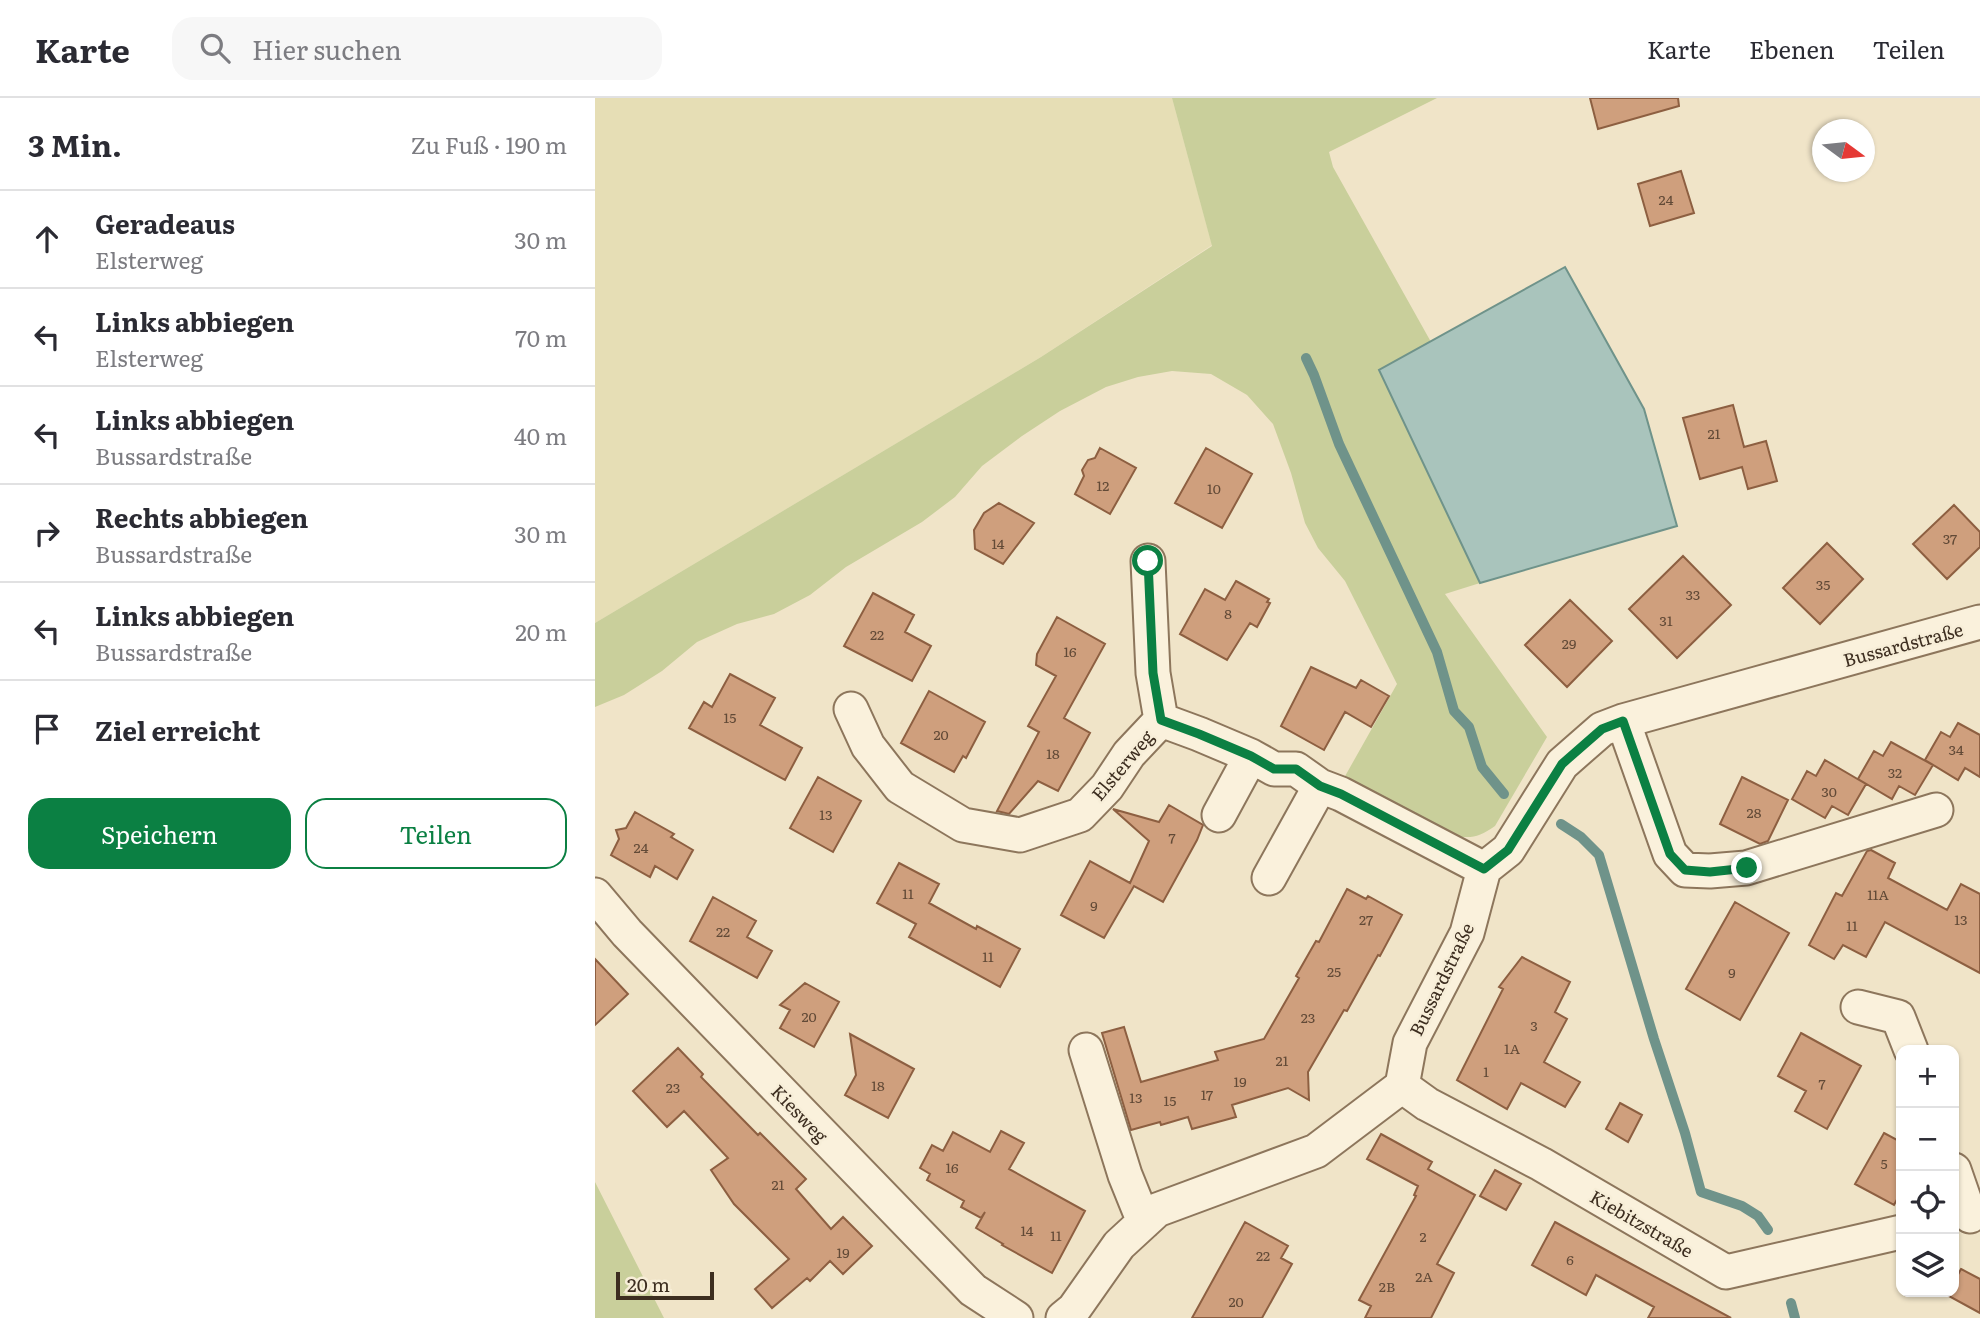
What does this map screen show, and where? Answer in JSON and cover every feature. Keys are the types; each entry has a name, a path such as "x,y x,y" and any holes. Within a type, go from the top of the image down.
{"street":[{"name":"Elsterweg","path":"1148,561 1153,673 1161,720"},
{"name":"Bussardstraße","path":"1402,1086 1410,1043 1468,933 1484,869 1508,850 1562,764 1602,729 1980,622"},
{"name":"Elsterweg","path":"851,709 868,746 900,787 963,825 1020,835 1080,815 1107,787 1129,754 1161,720"},
{"name":"Elsterweg","path":"1161,720 1251,756 1274,769 1296,769 1320,786 1341,794 1484,869"},
{"path":"1623,721 1670,854 1685,870 1710,872 1747,868 1936,810"},
{"path":"1220,815 1251,756"},
{"path":"1269,878 1320,786"},
{"name":"Kiesweg","path":"595,895 627,933 973,1290 1016,1318"},
{"path":"1858,1007 1898,1017 1908,1045"},
{"path":"1086,1050 1125,1175 1144,1222"},
{"path":"1063,1318 1074,1309 1119,1245 1157,1210 1316,1151 1402,1086"},
{"name":"Kiebitzstraße","path":"1402,1086 1427,1104 1541,1164 1726,1272 1896,1233"},
{"path":"1954,1171 1968,1218"}],"shaded area":[{"path":"595,98 1172,98 1212,245 1041,357 595,623"}],"green space":[{"path":"1172,98 1437,98 1329,152 1333,167 1431,342 1379,370 1480,583 1445,594 1547,737 1495,826 1472,837 1447,834 1344,778 1397,684 1345,581 1318,548 1305,523 1273,424 1247,395 1211,374 1172,371 1138,377 1106,387 1060,411 982,466 955,497 922,522 846,567 810,595 774,614 737,624 697,642 662,671 624,695 595,707 595,623 1041,357 1212,246"},
{"path":"595,1182 664,1318 595,1318"}],"water":[{"path":"1565,267 1644,409 1677,526 1480,583 1379,370"}],"building":[{"path":"1590,98 1678,98 1679,106 1598,129"},
{"path":"1681,171 1694,213 1650,226 1638,184"},
{"path":"1733,405 1744,447 1766,441 1777,481 1748,489 1742,467 1700,479 1683,418"},
{"path":"1100,448 1136,468 1110,514 1075,494 1084,476 1082,470 1088,460 1095,458"},
{"path":"1206,448 1252,474 1222,528 1175,503"},
{"path":"999,503 1034,523 1003,564 975,549 974,530 984,513"},
{"path":"1954,505 1980,532 1980,547 1947,579 1913,544"},
{"path":"1827,543 1863,579 1820,624 1783,588"},
{"path":"1683,556 1731,605 1677,658 1629,609"},
{"path":"1236,581 1269,599 1267,602 1270,603 1257,627 1250,623 1227,660 1180,634 1205,589 1225,600"},
{"path":"873,593 914,615 905,632 931,646 912,681 844,646"},
{"path":"1570,600 1612,641 1567,687 1525,645"},
{"path":"1057,617 1105,644 1064,718 1090,733 1058,791 1038,781 1009,814 997,811 1039,732 1028,726 1056,676 1036,665 1037,654"},
{"path":"1311,667 1356,688 1361,680 1389,696 1371,727 1345,712 1324,750 1281,726"},
{"path":"730,674 775,698 760,725 802,748 785,780 689,728 704,702 712,707"},
{"path":"929,691 985,722 966,758 963,756 954,772 901,743"},
{"path":"1958,723 1980,735 1980,777 1965,768 1958,780 1925,760 1941,732 1950,737"},
{"path":"1891,742 1933,765 1915,795 1899,786 1892,799 1858,779 1874,751 1883,756"},
{"path":"1825,760 1866,784 1848,815 1832,806 1825,818 1792,799 1807,771 1816,776"},
{"path":"818,777 861,801 833,852 790,828"},
{"path":"1742,777 1788,800 1768,841 1760,844 1720,824"},
{"path":"1169,805 1203,825 1163,902 1134,886 1104,938 1061,915 1090,861 1130,883 1149,841 1113,809 1159,822"},
{"path":"635,812 674,834 671,837 693,850 677,879 655,866 650,877 611,855 619,839 616,830 626,828"},
{"path":"1871,850 1895,863 1888,878 1947,910 1961,884 1980,894 1980,973 1885,922 1866,957 1843,945 1834,959 1809,945 1836,893 1842,896 1867,851"},
{"path":"899,863 939,884 929,903 1020,949 1000,987 909,937 916,924 877,903"},
{"path":"1347,889 1366,899 1368,896 1402,915 1380,956 1378,955 1347,1011 1344,1010 1308,1072 1309,1100 1288,1088 1232,1105 1236,1117 1192,1129 1188,1117 1131,1130 1102,1033 1124,1027 1141,1082 1218,1060 1215,1052 1264,1039 1299,978 1296,976 1316,941 1319,942"},
{"path":"713,897 756,921 747,937 772,951 757,978 690,941"},
{"path":"1735,902 1789,933 1740,1020 1686,989"},
{"path":"1522,957 1570,982 1555,1012 1567,1019 1544,1062 1580,1082 1565,1107 1521,1083 1507,1109 1457,1080 1503,989 1499,987"},
{"path":"595,959 628,994 595,1025"},
{"path":"805,983 839,1002 814,1047 780,1028 790,1010 780,1005"},
{"path":"1801,1033 1861,1066 1827,1129 1795,1111 1806,1091 1778,1076"},
{"path":"850,1034 914,1069 888,1118 845,1095 856,1075"},
{"path":"678,1048 703,1074 701,1077 806,1179 796,1189 831,1229 843,1217 872,1246 843,1274 830,1261 810,1281 807,1278 772,1308 755,1289 789,1259 734,1204 711,1170 728,1158 684,1111 667,1127 633,1091"},
{"path":"1620,1103 1642,1115 1628,1142 1606,1129"},
{"path":"1001,1131 1024,1143 1009,1169 1085,1211 1052,1273 976,1228 985,1212 981,1218 961,1207 964,1201 927,1180 930,1174 920,1168 932,1145 943,1151 953,1132 990,1152"},
{"path":"1884,1133 1896,1139 1894,1205 1855,1184"},
{"path":"1381,1134 1432,1162 1428,1169 1475,1195 1437,1264 1454,1273 1431,1318 1365,1318 1371,1306 1359,1300 1416,1196 1414,1195 1418,1186 1367,1159"},
{"path":"1495,1170 1521,1184 1506,1210 1480,1196"},
{"path":"1245,1222 1288,1246 1281,1258 1292,1264 1262,1318 1192,1318"},
{"path":"1555,1222 1731,1318 1648,1318 1654,1307 1596,1275 1586,1295 1532,1265"},
{"path":"1961,1269 1980,1279 1980,1313 1951,1297 1959,1297"}],"waterway":[{"path":"1306,358 1339,444 1437,652 1454,711 1469,727 1482,767 1504,794"},
{"path":"1561,824 1581,837 1599,855 1701,1192 1742,1206 1758,1216 1768,1230"},
{"path":"1791,1303 1795,1318"}],"route":[{"path":"1148,561 1153,673 1161,720 1251,756 1274,769 1296,769 1320,786 1341,794 1484,869 1508,850 1562,764 1602,729 1623,721 1670,854 1685,870 1710,872 1747,868"}]}
